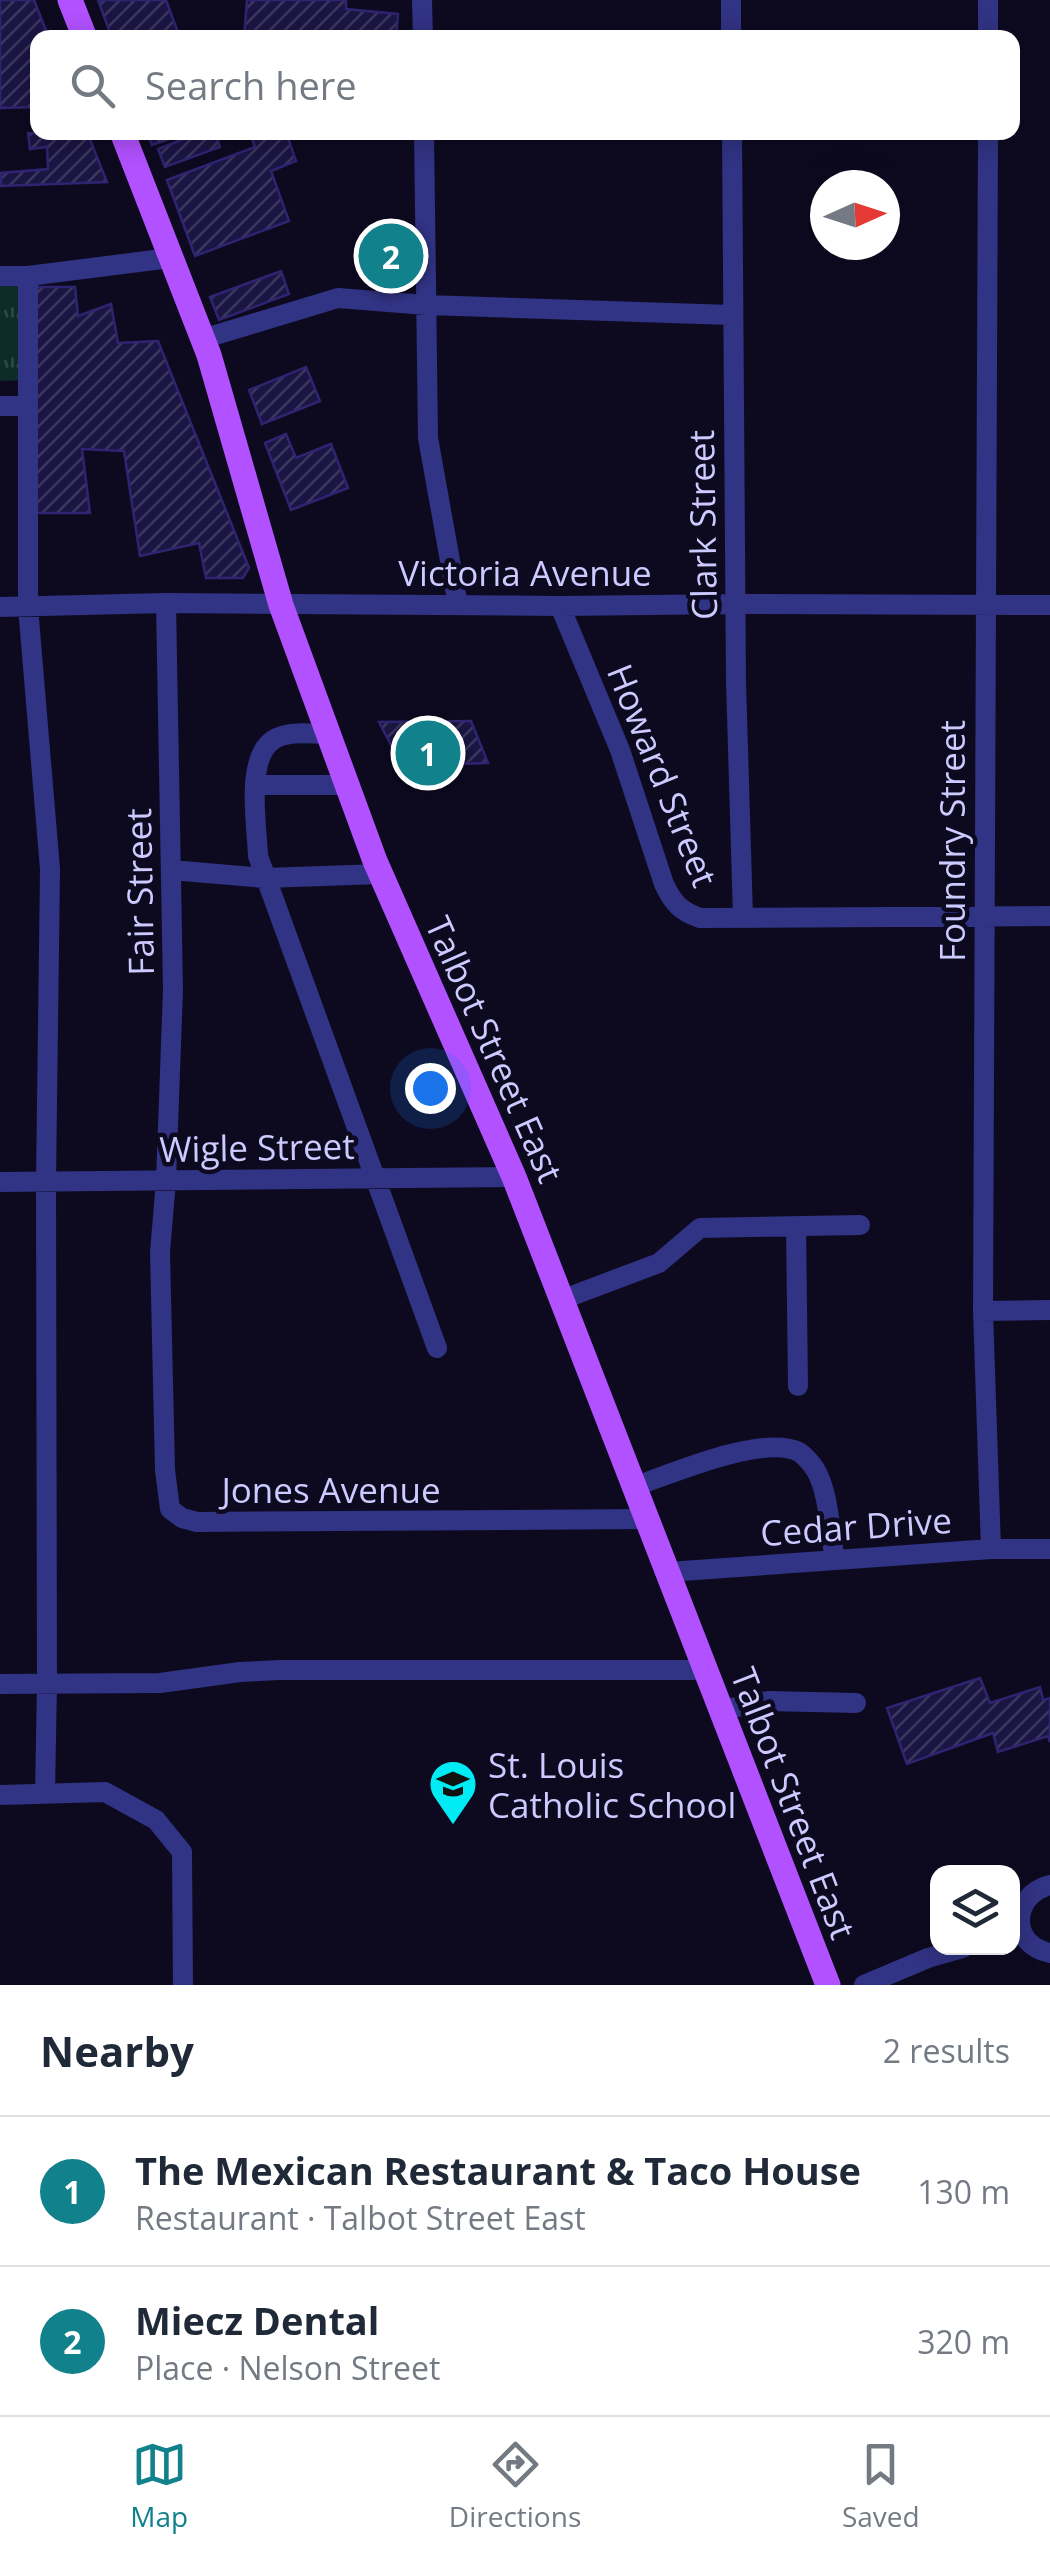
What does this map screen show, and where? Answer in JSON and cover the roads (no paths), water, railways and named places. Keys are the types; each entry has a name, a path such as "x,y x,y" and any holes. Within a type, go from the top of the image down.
{"main road":[{"path":"70,0 82,30"},
{"name":"Talbot Street East","path":"125,140 202,339 281,605 380,874 514,1177 828,1985"}],"street":[{"path":"422,0 423,30"},
{"path":"732,0 732,30"},
{"path":"988,0 988,30"},
{"path":"424,140 428,438 458,605"},
{"name":"Clark Street","path":"732,140 736,682 743,917"},
{"name":"Foundry Street","path":"988,140 983,1311 992,1549"},
{"path":"0,276 170,258"},
{"path":"28,276 28,607 50,869 45,1794"},
{"path":"202,339 338,298 426,305 732,315"},
{"path":"0,406 28,406"},
{"name":"Victoria Avenue","path":"0,607 166,602 560,606 1050,604"},
{"name":"Fair Street","path":"166,602 173,990 166,1181"},
{"name":"Howard Street","path":"560,606 620,750 658,870 672,902 683,912 700,918 1050,916"},
{"path":"328,734 294,734 274,739 260,754 255,785 258,856 437,1348"},
{"path":"255,785 347,785"},
{"path":"171,870 264,878 380,874"},
{"name":"Wigle Street","path":"0,1182 514,1177"},
{"name":"Jones Avenue","path":"166,1181 160,1252 165,1470 170,1509 182,1518 197,1522 646,1519"},
{"path":"562,1300 659,1263 700,1228 860,1225"},
{"path":"796,1226 798,1386"},
{"path":"983,1311 1050,1310"},
{"path":"633,1487 745,1450 801,1452 816,1470 823,1489 834,1560"},
{"name":"Cedar Drive","path":"668,1572 992,1549 1050,1549"},
{"path":"0,1684 160,1682 280,1670 704,1670"},
{"path":"721,1710 768,1701 856,1703"},
{"path":"0,1794 105,1792 156,1820 182,1852 183,1985"},
{"path":"1020,1916 1022,1905 1037,1889 1050,1885"},
{"path":"1020,1939 1050,1953"},
{"path":"864,1985 908,1976 928,1958 938,1955"}],"place":[{"name":"Miecz Dental","path":"391,256"},
{"name":"The Mexican Restaurant & Taco House","path":"428,753"},
{"name":"St. Louis Catholic School","path":"453,1826"}]}
